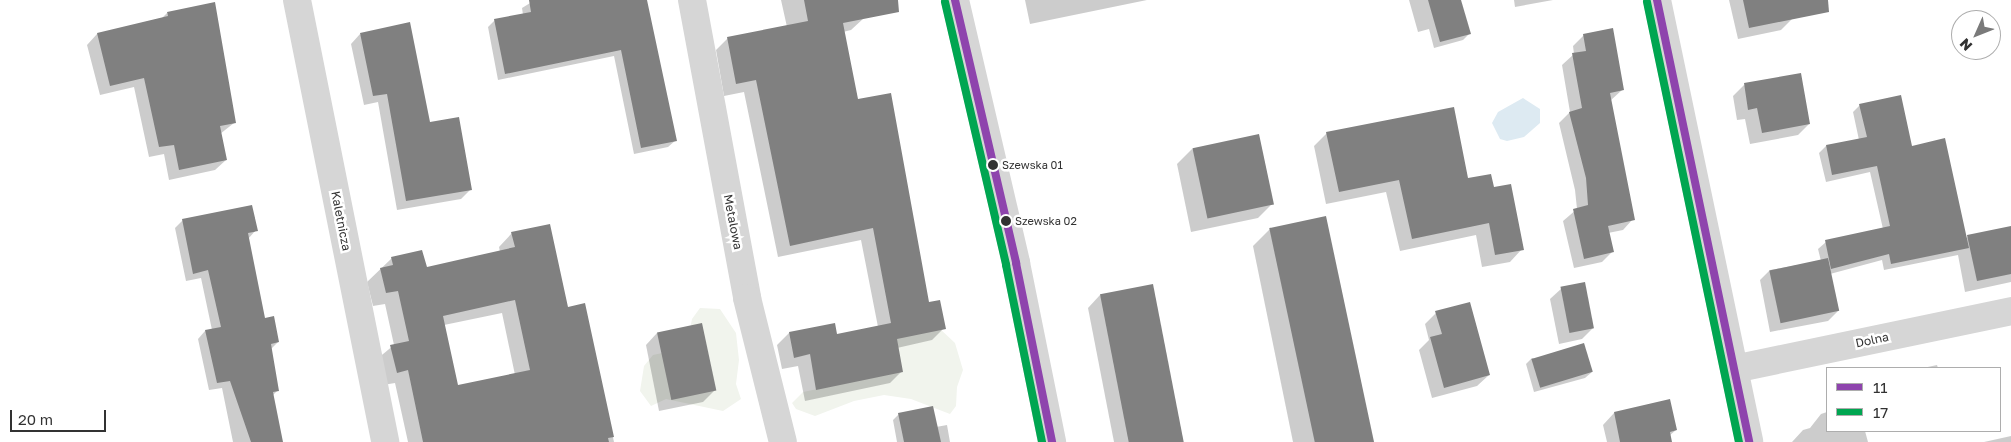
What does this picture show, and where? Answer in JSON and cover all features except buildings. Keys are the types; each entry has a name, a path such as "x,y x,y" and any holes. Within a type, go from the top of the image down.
{"street":[{"name":"Kaletnicza","path":"297,0 385,442"},
{"name":"Metalowa","path":"692,0 747,298 783,442"},
{"path":"955,0 1016,262 1052,442"},
{"path":"1657,0 1749,442"},
{"name":"Dolna","path":"1734,370 2011,311"}],"shaded area":[{"path":"1523,98 1540,109 1540,123 1524,137 1507,141 1500,139 1492,123 1498,112"},
{"path":"700,308 720,309 736,333 739,360 736,384 741,399 723,411 666,399 651,406 640,391 644,366 653,355 686,348 692,319"},
{"path":"938,327 955,343 963,370 957,387 956,406 950,414 911,399 884,395 854,401 815,416 796,409 792,403 803,392 881,376 891,335"}],"transit line":[{"name":"11","path":"955,0 1016,263 1052,442"},
{"name":"11","path":"1657,0 1749,442"},
{"name":"17","path":"945,2 1006,265 1042,442"},
{"name":"17","path":"1647,2 1739,442"}],"place":[{"name":"Szewska 01","path":"993,165"},
{"name":"Szewska 02","path":"1006,221"}]}
